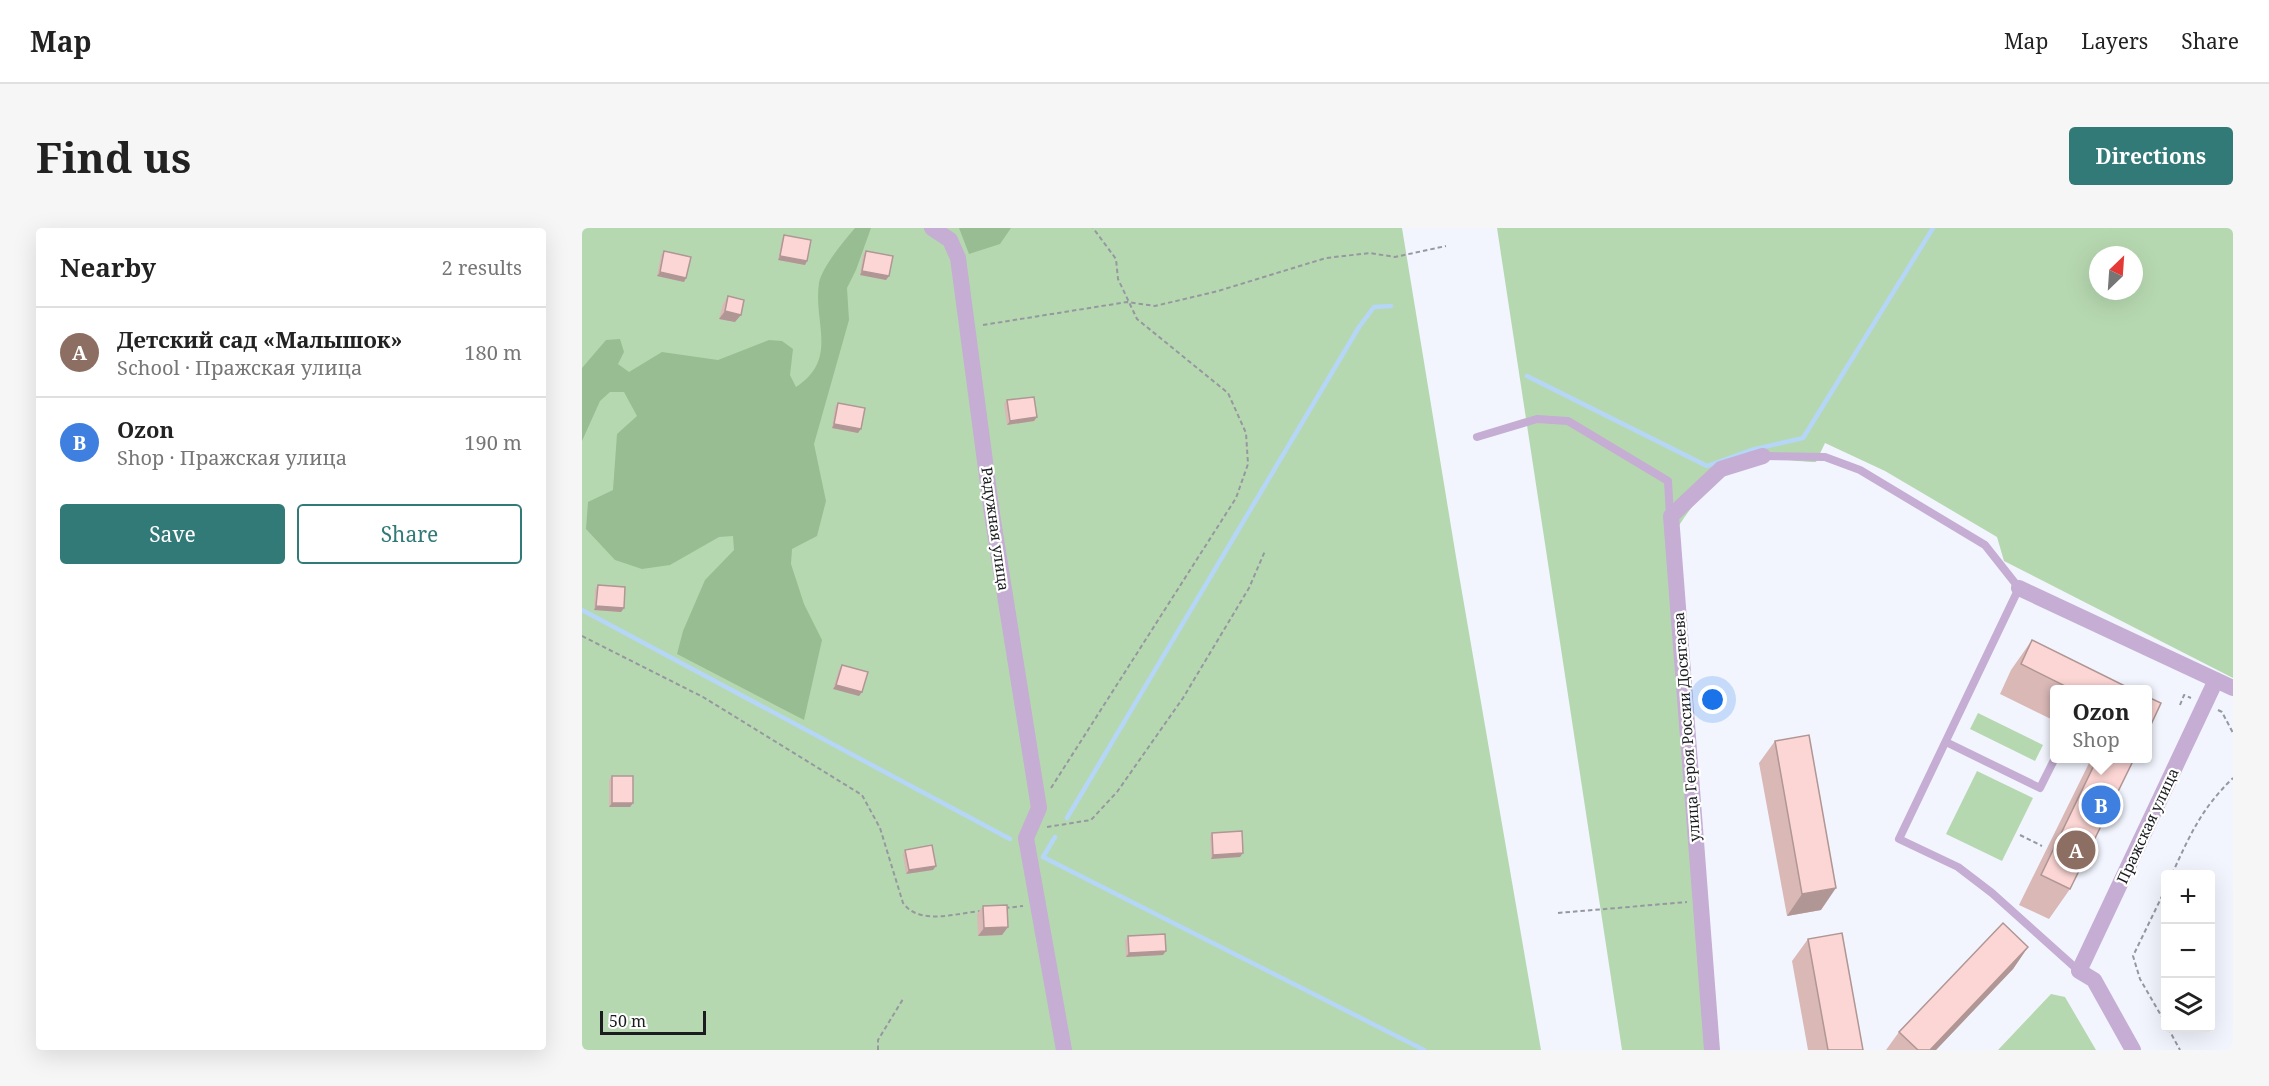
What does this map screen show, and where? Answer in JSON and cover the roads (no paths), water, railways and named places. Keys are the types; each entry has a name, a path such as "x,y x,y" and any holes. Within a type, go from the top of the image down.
{"street":[{"name":"Радужная улица","path":"932,228 950,240 958,258 992,514 1039,808 1026,838 1064,1050"},
{"path":"1671,516 1721,469 1763,456"},
{"name":"улица Героя России Досягаева","path":"1671,516 1712,1050"},
{"path":"2019,588 2233,688"},
{"name":"Пражская улица","path":"2079,971 2216,680"},
{"path":"2079,971 2094,980 2133,1050"}],"lane":[{"path":"1477,437 1537,419 1569,421 1668,481 1671,516"},
{"path":"1763,456 1825,457 1860,470 1984,545 2019,588 1899,839 1958,867 1992,893 2079,971"},
{"path":"1946,742 2040,788 2053,763"}],"waterway":[{"path":"1527,376 1707,466 1751,450 1803,438 1933,228"},
{"path":"1067,818 1359,327 1374,307 1391,306"},
{"path":"582,610 1010,839"},
{"path":"1055,837 1043,857 1424,1050"}],"place":[{"name":"Ozon","path":"2101,805"},
{"name":"Детский сад «Малышок»","path":"2076,850"}]}
